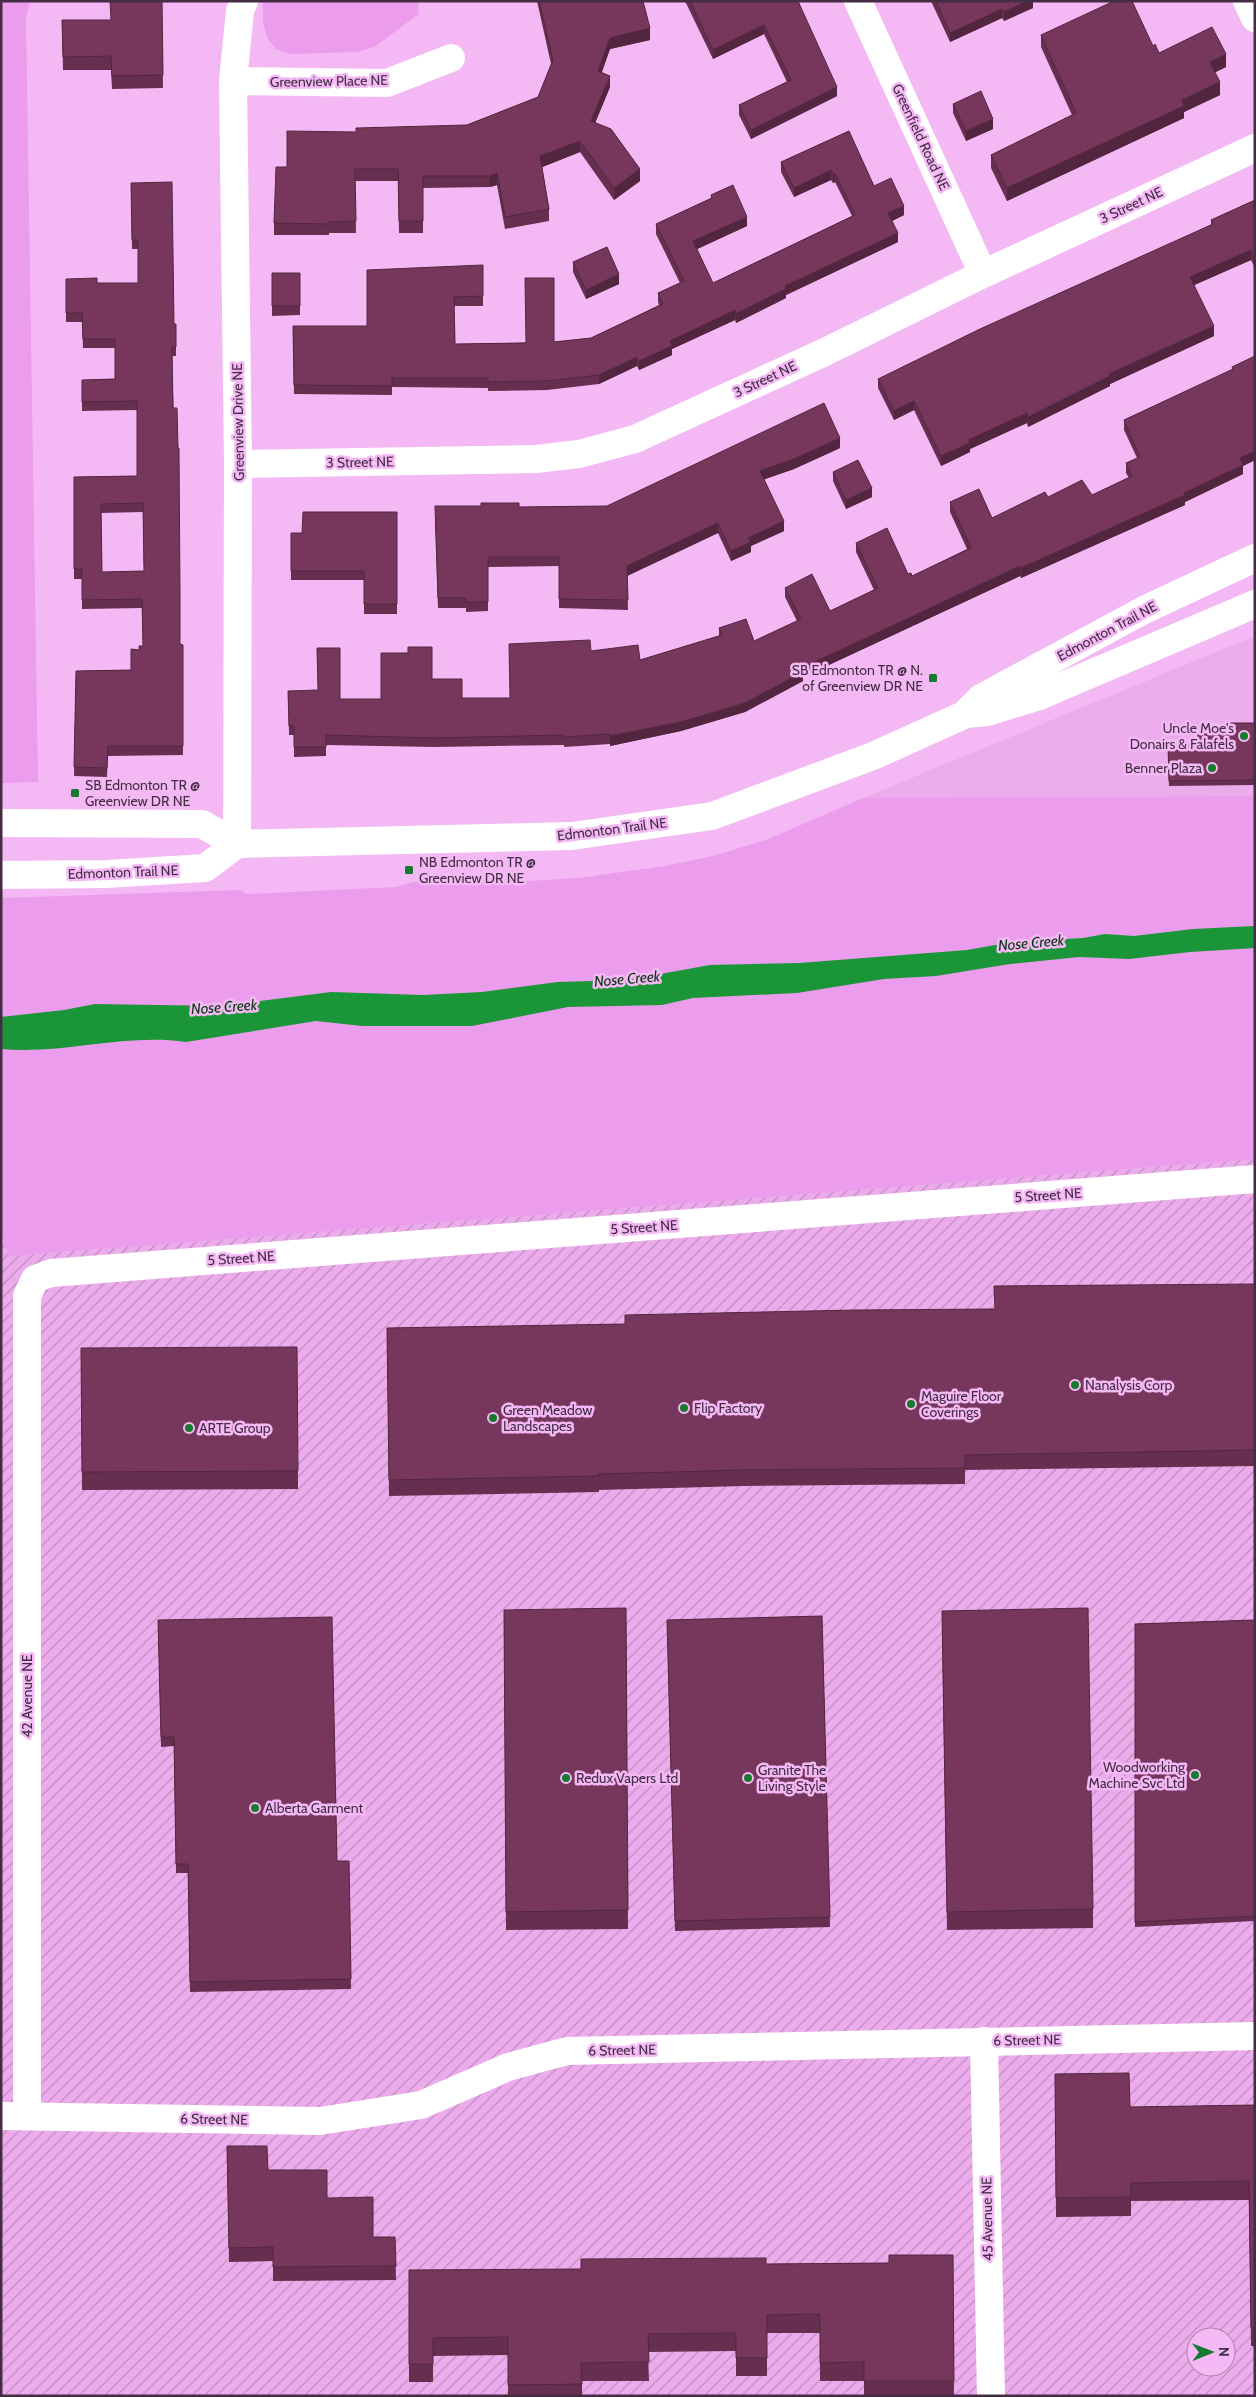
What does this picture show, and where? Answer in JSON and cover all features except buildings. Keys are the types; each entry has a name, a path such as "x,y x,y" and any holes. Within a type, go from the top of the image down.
{"street":[{"name":"Greenview Drive NE","path":"237,844 238,464 233,81 240,11 244,1"},
{"name":"Greenfield Road NE","path":"858,1 983,274"},
{"path":"1247,1 1255,18"},
{"name":"Greenview Place NE","path":"233,81 387,83 451,58"},
{"name":"3 Street NE","path":"238,464 536,459 579,454 634,439 827,351 983,274 1255,148"},
{"name":"Edmonton Trail NE","path":"966,714 981,698 1144,610 1255,558"},
{"name":"Edmonton Trail NE","path":"1,875 106,874 205,868 237,844 572,836 712,816 873,756 966,714 987,712 1039,696 1255,604"},
{"path":"1,823 202,824 237,844"},
{"name":"5 Street NE","path":"35,1279 51,1273 1255,1179"},
{"name":"42 Avenue NE","path":"14,2116 27,1296 35,1279"},
{"name":"6 Street NE","path":"14,2116 320,2121 421,2105 508,2067 568,2052 1255,2036"},
{"name":"45 Avenue NE","path":"984,2041 991,2396"}],"shaded area":[{"path":"1,1 30,1 26,18 38,782 1,783"},
{"path":"263,1 418,1 419,14 374,47 358,52 289,54 276,49 268,39 263,24"},
{"path":"1255,636 1255,796 863,798"},
{"path":"1255,796 1255,1159 9,1256 1,1234 1,898 240,890 246,894 396,887 413,882 512,882 579,878 665,866 713,856 766,840 863,798"},
{"path":"1255,1159 1255,2396 1,2396 1,1234 10,1256"}],"water":[{"name":"Nose Creek","path":"1255,926 1255,948 1190,952 1129,959 1079,957 1010,964 936,976 884,979 797,993 693,998 662,1005 568,1007 472,1026 362,1026 316,1021 186,1042 140,1040 47,1049 1,1049 1,1017 64,1010 95,1004 219,1006 331,992 423,995 482,992 558,982 627,980 710,965 799,963 967,950 1012,942 1083,938 1105,934 1134,936 1193,929"}],"place":[{"name":"SB Edmonton TR @ N. of Greenview DR NE","path":"933,678"},
{"name":"Uncle Moe's Donairs & Falafels","path":"1244,736"},
{"name":"Benner Plaza","path":"1212,768"},
{"name":"SB Edmonton TR @ Greenview DR NE","path":"75,793"},
{"name":"NB Edmonton TR @ Greenview DR NE","path":"409,870"},
{"name":"Nanalysis Corp","path":"1075,1385"},
{"name":"Maguire Floor Coverings","path":"911,1404"},
{"name":"Flip Factory","path":"684,1408"},
{"name":"Green Meadow Landscapes","path":"493,1418"},
{"name":"ARTE Group","path":"189,1428"},
{"name":"Woodworking Machine Svc Ltd","path":"1195,1775"},
{"name":"Redux Vapers Ltd","path":"566,1778"},
{"name":"Granite The Living Style","path":"748,1778"},
{"name":"Alberta Garment","path":"255,1808"}]}
